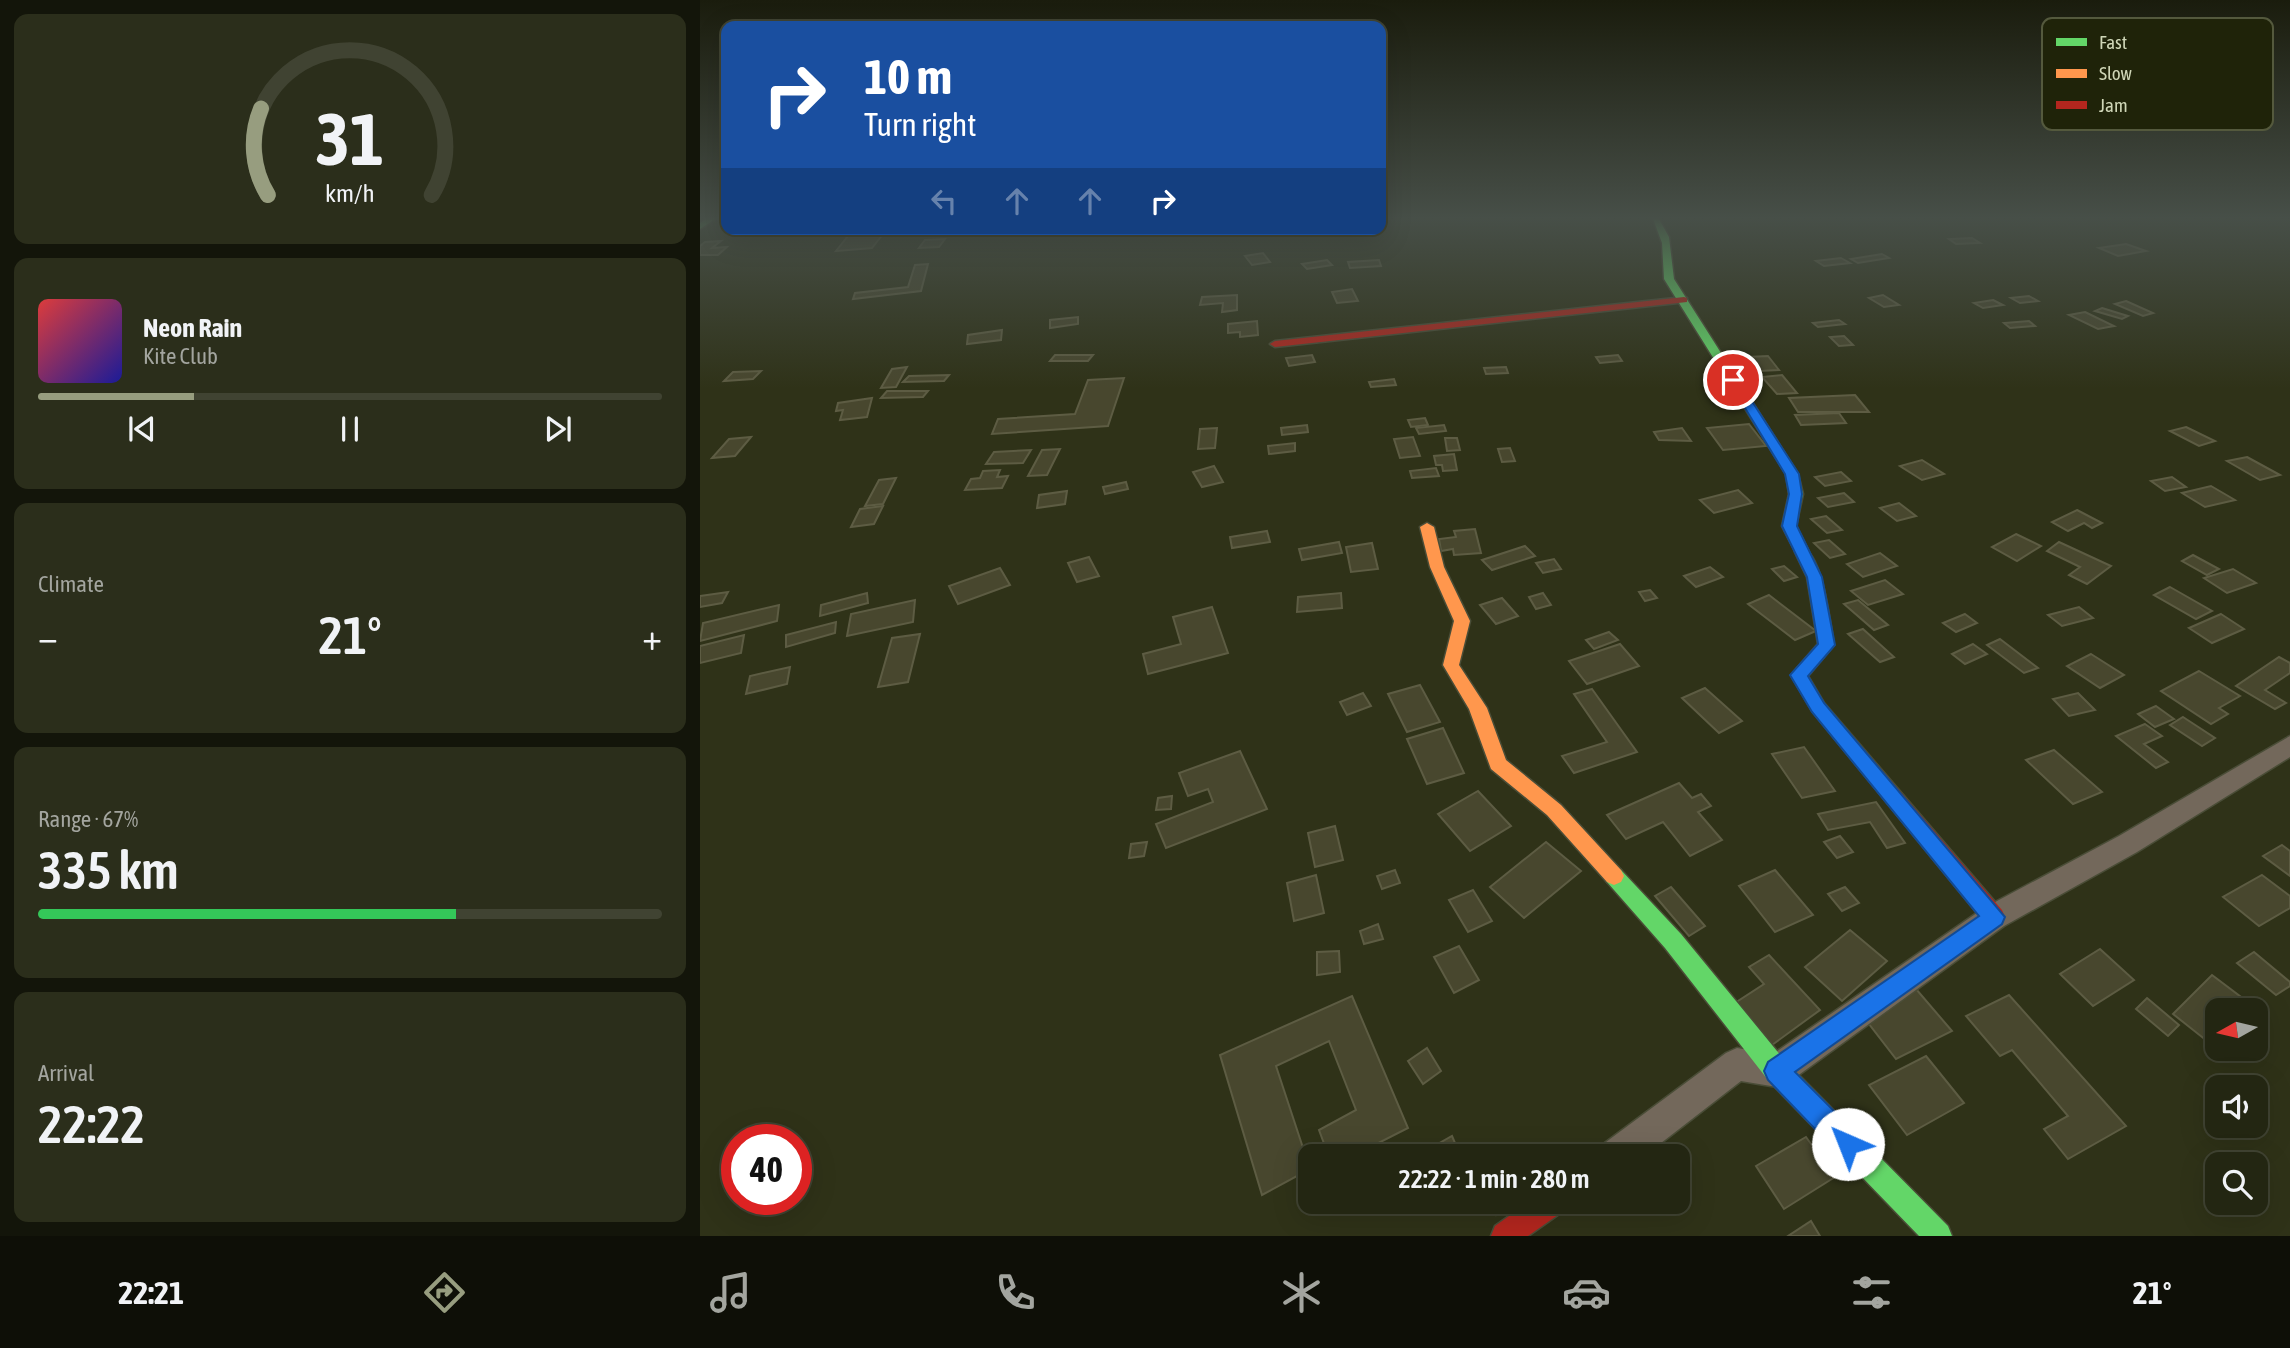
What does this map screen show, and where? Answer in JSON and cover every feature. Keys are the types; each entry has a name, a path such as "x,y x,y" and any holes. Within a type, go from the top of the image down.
{"main road":[{"path":"1667,274 1792,474 1796,494 1790,526 1814,577 1826,645 1799,675 1818,707 1994,917"},
{"path":"1275,344 1684,300"},
{"path":"1427,527 1437,567 1462,621 1451,665 1478,708 1498,764 1554,810 1673,942 1777,1071 1938,1236"},
{"path":"1505,1236 1535,1214"}],"street":[{"path":"1631,1144 1737,1063 1777,1071 1994,917 2128,844 2290,745"}],"building":[{"path":"912,274 925,274 921,291 853,299 855,293 908,287"},
{"path":"1352,289 1358,301 1337,303 1332,292"},
{"path":"1237,295 1237,310 1222,312 1223,303 1200,305 1202,297"},
{"path":"1883,295 1899,305 1884,307 1869,298"},
{"path":"2029,296 2038,301 2020,303 2011,298"},
{"path":"1993,300 2003,305 1983,308 1974,303"},
{"path":"2126,301 2153,313 2143,316 2115,304"},
{"path":"2102,308 2128,316 2122,319 2095,311"},
{"path":"2085,312 2114,326 2098,329 2069,315"},
{"path":"1078,317 1078,324 1050,328 1050,320"},
{"path":"1839,320 1845,324 1818,327 1813,323"},
{"path":"1257,321 1258,335 1240,337 1240,332 1228,333 1228,324"},
{"path":"2029,321 2035,326 2010,328 2004,323"},
{"path":"1002,330 1001,340 967,344 968,335"},
{"path":"1844,336 1853,345 1839,346 1830,337"},
{"path":"1055,355 1093,355 1088,361 1050,361"},
{"path":"1312,355 1315,362 1289,366 1286,358"},
{"path":"1618,355 1622,361 1600,363 1596,357"},
{"path":"1768,356 1779,370 1759,371 1748,357"},
{"path":"907,367 896,387 881,388 892,369"},
{"path":"1506,367 1508,373 1486,374 1484,368"},
{"path":"761,371 753,379 724,381 733,372"},
{"path":"949,375 944,381 903,382 909,376"},
{"path":"1782,375 1797,393 1777,394 1762,377"},
{"path":"1124,378 1108,426 992,434 998,419 1075,414 1088,380"},
{"path":"1394,379 1396,385 1371,387 1369,382"},
{"path":"887,391 928,391 923,397 881,398"},
{"path":"1855,395 1869,412 1798,412 1789,398"},
{"path":"872,398 867,417 840,420 843,410 836,411 838,403"},
{"path":"1839,413 1846,423 1801,425 1795,415"},
{"path":"1425,418 1428,425 1411,427 1408,420"},
{"path":"1749,424 1766,446 1723,450 1707,428"},
{"path":"1307,425 1308,432 1282,435 1281,428"},
{"path":"1444,425 1446,431 1419,434 1416,428"},
{"path":"2186,427 2215,441 2199,446 2170,431"},
{"path":"1217,428 1215,448 1198,449 1200,429"},
{"path":"1682,428 1691,441 1659,440 1654,432"},
{"path":"751,437 735,456 712,458 729,439"},
{"path":"1413,437 1420,456 1400,458 1394,439"},
{"path":"1445,438 1457,438 1460,450 1447,451"},
{"path":"1295,443 1295,451 1269,454 1268,446"},
{"path":"1510,448 1515,461 1502,462 1498,449"},
{"path":"1060,449 1047,475 1028,476 1042,450"},
{"path":"1031,450 1023,463 986,464 994,452"},
{"path":"1454,454 1457,470 1443,471 1442,465 1436,465 1434,456"},
{"path":"2247,457 2280,475 2260,480 2227,461"},
{"path":"1922,460 1944,474 1922,480 1900,466"},
{"path":"1214,466 1223,482 1202,487 1193,472"},
{"path":"1436,468 1439,476 1412,478 1410,471"},
{"path":"1000,470 997,477 1008,476 1002,488 965,490 971,479 980,478 983,471"},
{"path":"1841,472 1851,481 1825,486 1815,477"},
{"path":"2172,477 2186,487 2165,491 2151,481"},
{"path":"896,478 883,504 865,506 879,480"},
{"path":"1126,482 1128,489 1105,494 1103,487"},
{"path":"2211,486 2235,500 2205,507 2182,493"},
{"path":"1738,490 1752,503 1714,513 1700,500"},
{"path":"1067,491 1065,504 1037,508 1039,495"},
{"path":"1844,493 1854,502 1828,507 1818,498"},
{"path":"1899,503 1916,516 1897,521 1880,508"},
{"path":"883,506 874,524 851,527 860,509"},
{"path":"2077,510 2102,523 2092,528 2084,523 2068,531 2052,522"},
{"path":"1826,516 1842,530 1827,533 1811,519"},
{"path":"1475,529 1481,553 1454,555 1453,549 1441,551 1439,539 1456,537 1454,531"},
{"path":"1267,531 1270,542 1232,548 1230,537"},
{"path":"2016,534 2041,546 2017,561 1992,547"},
{"path":"1829,540 1845,554 1830,558 1814,543"},
{"path":"1339,542 1342,553 1302,560 1299,549"},
{"path":"2059,542 2111,566 2087,584 2069,575 2080,567 2047,551"},
{"path":"1372,543 1378,569 1351,572 1346,547"},
{"path":"1525,546 1535,556 1492,570 1482,560"},
{"path":"1880,553 1897,566 1863,577 1847,564"},
{"path":"2193,555 2219,569 2207,575 2182,561"},
{"path":"1089,557 1099,576 1077,582 1068,563"},
{"path":"1554,559 1561,569 1543,573 1536,563"},
{"path":"1784,566 1797,577 1784,581 1772,569"},
{"path":"1710,567 1723,577 1696,587 1684,576"},
{"path":"1000,568 1010,585 958,604 949,586"},
{"path":"2233,569 2256,583 2227,593 2204,578"},
{"path":"1885,580 1903,594 1868,605 1851,591"},
{"path":"2170,587 2212,611 2196,619 2154,595"},
{"path":"1650,590 1657,598 1645,601 1639,592"},
{"path":"728,592 722,603 700,607 700,596"},
{"path":"867,593 868,603 820,616 821,605"},
{"path":"1341,593 1342,608 1297,612 1298,597"},
{"path":"1543,593 1551,605 1536,609 1529,597"},
{"path":"1769,595 1816,631 1795,640 1748,604"},
{"path":"1502,598 1518,616 1496,624 1480,605"},
{"path":"915,600 913,622 847,636 851,614"},
{"path":"1858,600 1888,625 1874,630 1844,604"},
{"path":"779,605 777,621 700,641 703,623"},
{"path":"1212,607 1228,653 1148,674 1143,654 1181,644 1173,617"},
{"path":"2079,607 2093,618 2062,626 2048,615"},
{"path":"1965,614 1977,623 1956,632 1943,623"},
{"path":"2221,614 2244,629 2212,643 2189,628"},
{"path":"836,622 835,633 786,647 786,635"},
{"path":"1863,629 1894,657 1880,662 1848,634"},
{"path":"1609,632 1618,640 1594,649 1586,640"},
{"path":"920,634 908,682 878,687 892,638"},
{"path":"744,635 741,653 700,663 700,646"},
{"path":"2000,639 2038,668 2024,673 1987,645"},
{"path":"1620,644 1639,666 1587,684 1569,661"},
{"path":"1973,644 1987,654 1965,664 1952,654"},
{"path":"2091,654 2124,675 2100,688 2067,666"},
{"path":"2279,657 2290,663 2290,673 2265,690 2286,703 2275,709 2236,686"},
{"path":"790,667 787,684 746,694 750,676"},
{"path":"2199,671 2240,696 2219,708 2228,714 2211,724 2161,691"},
{"path":"1420,685 1440,722 1407,732 1388,694"},
{"path":"1705,688 1742,721 1719,733 1682,698"},
{"path":"1592,689 1637,752 1574,773 1562,756 1607,742 1574,694"},
{"path":"1363,693 1371,706 1347,715 1340,702"},
{"path":"2078,693 2095,710 2069,716 2053,699"},
{"path":"2156,706 2174,719 2155,727 2138,714"},
{"path":"2183,717 2215,738 2202,746 2170,725"},
{"path":"2145,724 2162,736 2144,744 2168,762 2156,768 2116,736"},
{"path":"1443,728 1464,773 1427,784 1407,739"},
{"path":"1804,747 1835,791 1802,798 1772,754"},
{"path":"2054,750 2102,792 2073,804 2026,760"},
{"path":"1240,751 1267,809 1166,848 1156,824 1213,802 1208,789 1188,796 1179,773"},
{"path":"1679,783 1692,798 1701,794 1711,806 1698,812 1722,840 1690,856 1663,822 1626,839 1607,815"},
{"path":"1478,791 1511,826 1470,851 1438,814"},
{"path":"1172,796 1171,809 1156,810 1158,798"},
{"path":"1876,802 1905,843 1887,848 1870,822 1828,830 1818,814"},
{"path":"1335,826 1343,860 1315,867 1308,833"},
{"path":"1840,836 1853,852 1837,858 1824,842"},
{"path":"1147,842 1144,856 1129,858 1131,844"},
{"path":"1546,842 1581,871 1524,918 1490,887"},
{"path":"2282,845 2290,851 2290,876 2263,856"},
{"path":"1395,870 1400,883 1382,889 1377,876"},
{"path":"1775,870 1813,915 1775,932 1739,886"},
{"path":"1316,875 1324,913 1294,921 1287,883"},
{"path":"2262,875 2290,896 2290,908 2259,926 2223,897"},
{"path":"1671,887 1705,926 1689,936 1655,896"},
{"path":"1845,887 1859,903 1842,911 1828,894"},
{"path":"1473,890 1492,921 1468,932 1449,900"},
{"path":"1378,924 1383,939 1364,944 1360,931"},
{"path":"1850,930 1887,961 1842,1001 1805,967"},
{"path":"1459,946 1479,980 1454,993 1434,957"},
{"path":"2100,949 2134,980 2093,1006 2060,974"},
{"path":"1339,951 1340,972 1317,975 1317,952"},
{"path":"2254,952 2290,982 2290,986 2276,995 2237,963"},
{"path":"1769,955 1820,1010 1772,1045 1735,1003 1764,984 1749,967"},
{"path":"2212,975 2242,998 2205,998 2205,1039 2173,1014"},
{"path":"1916,989 1952,1031 1896,1059 1862,1015"},
{"path":"2009,995 2126,1126 2068,1159 2044,1129 2068,1116 2012,1050 2000,1056 1966,1016"},
{"path":"1352,996 1408,1128 1377,1144 1324,1144 1319,1130 1356,1110 1329,1041 1276,1066 1302,1144 1298,1144 1298,1176 1262,1195 1220,1055"},
{"path":"2147,998 2179,1025 2168,1036 2136,1009"},
{"path":"1427,1048 1441,1071 1423,1084 1408,1061"},
{"path":"1926,1056 1964,1103 1907,1135 1869,1085"},
{"path":"1452,1136 1455,1144 1438,1144"},
{"path":"1806,1137 1835,1177 1784,1209 1756,1166"},
{"path":"1811,1221 1820,1236 1788,1236"}],"traffic: fast":[{"path":"1668,274 1792,474 1796,494 1789,526 1802,552"},
{"path":"1614,876 1673,941 1777,1071 1938,1236"}],"traffic: slow":[{"path":"1427,527 1437,567 1462,621 1451,665 1478,708 1498,764 1554,810 1614,876"}],"traffic: jam":[{"path":"1275,344 1684,300"},
{"path":"1802,552 1814,577 1826,645 1799,675 1818,707 1994,917"},
{"path":"1505,1236 1535,1214"}],"route":[{"path":"1733,380 1792,474 1796,494 1790,526 1814,577 1826,645 1799,675 1818,707 1994,917 1777,1071 1848,1144"}]}
